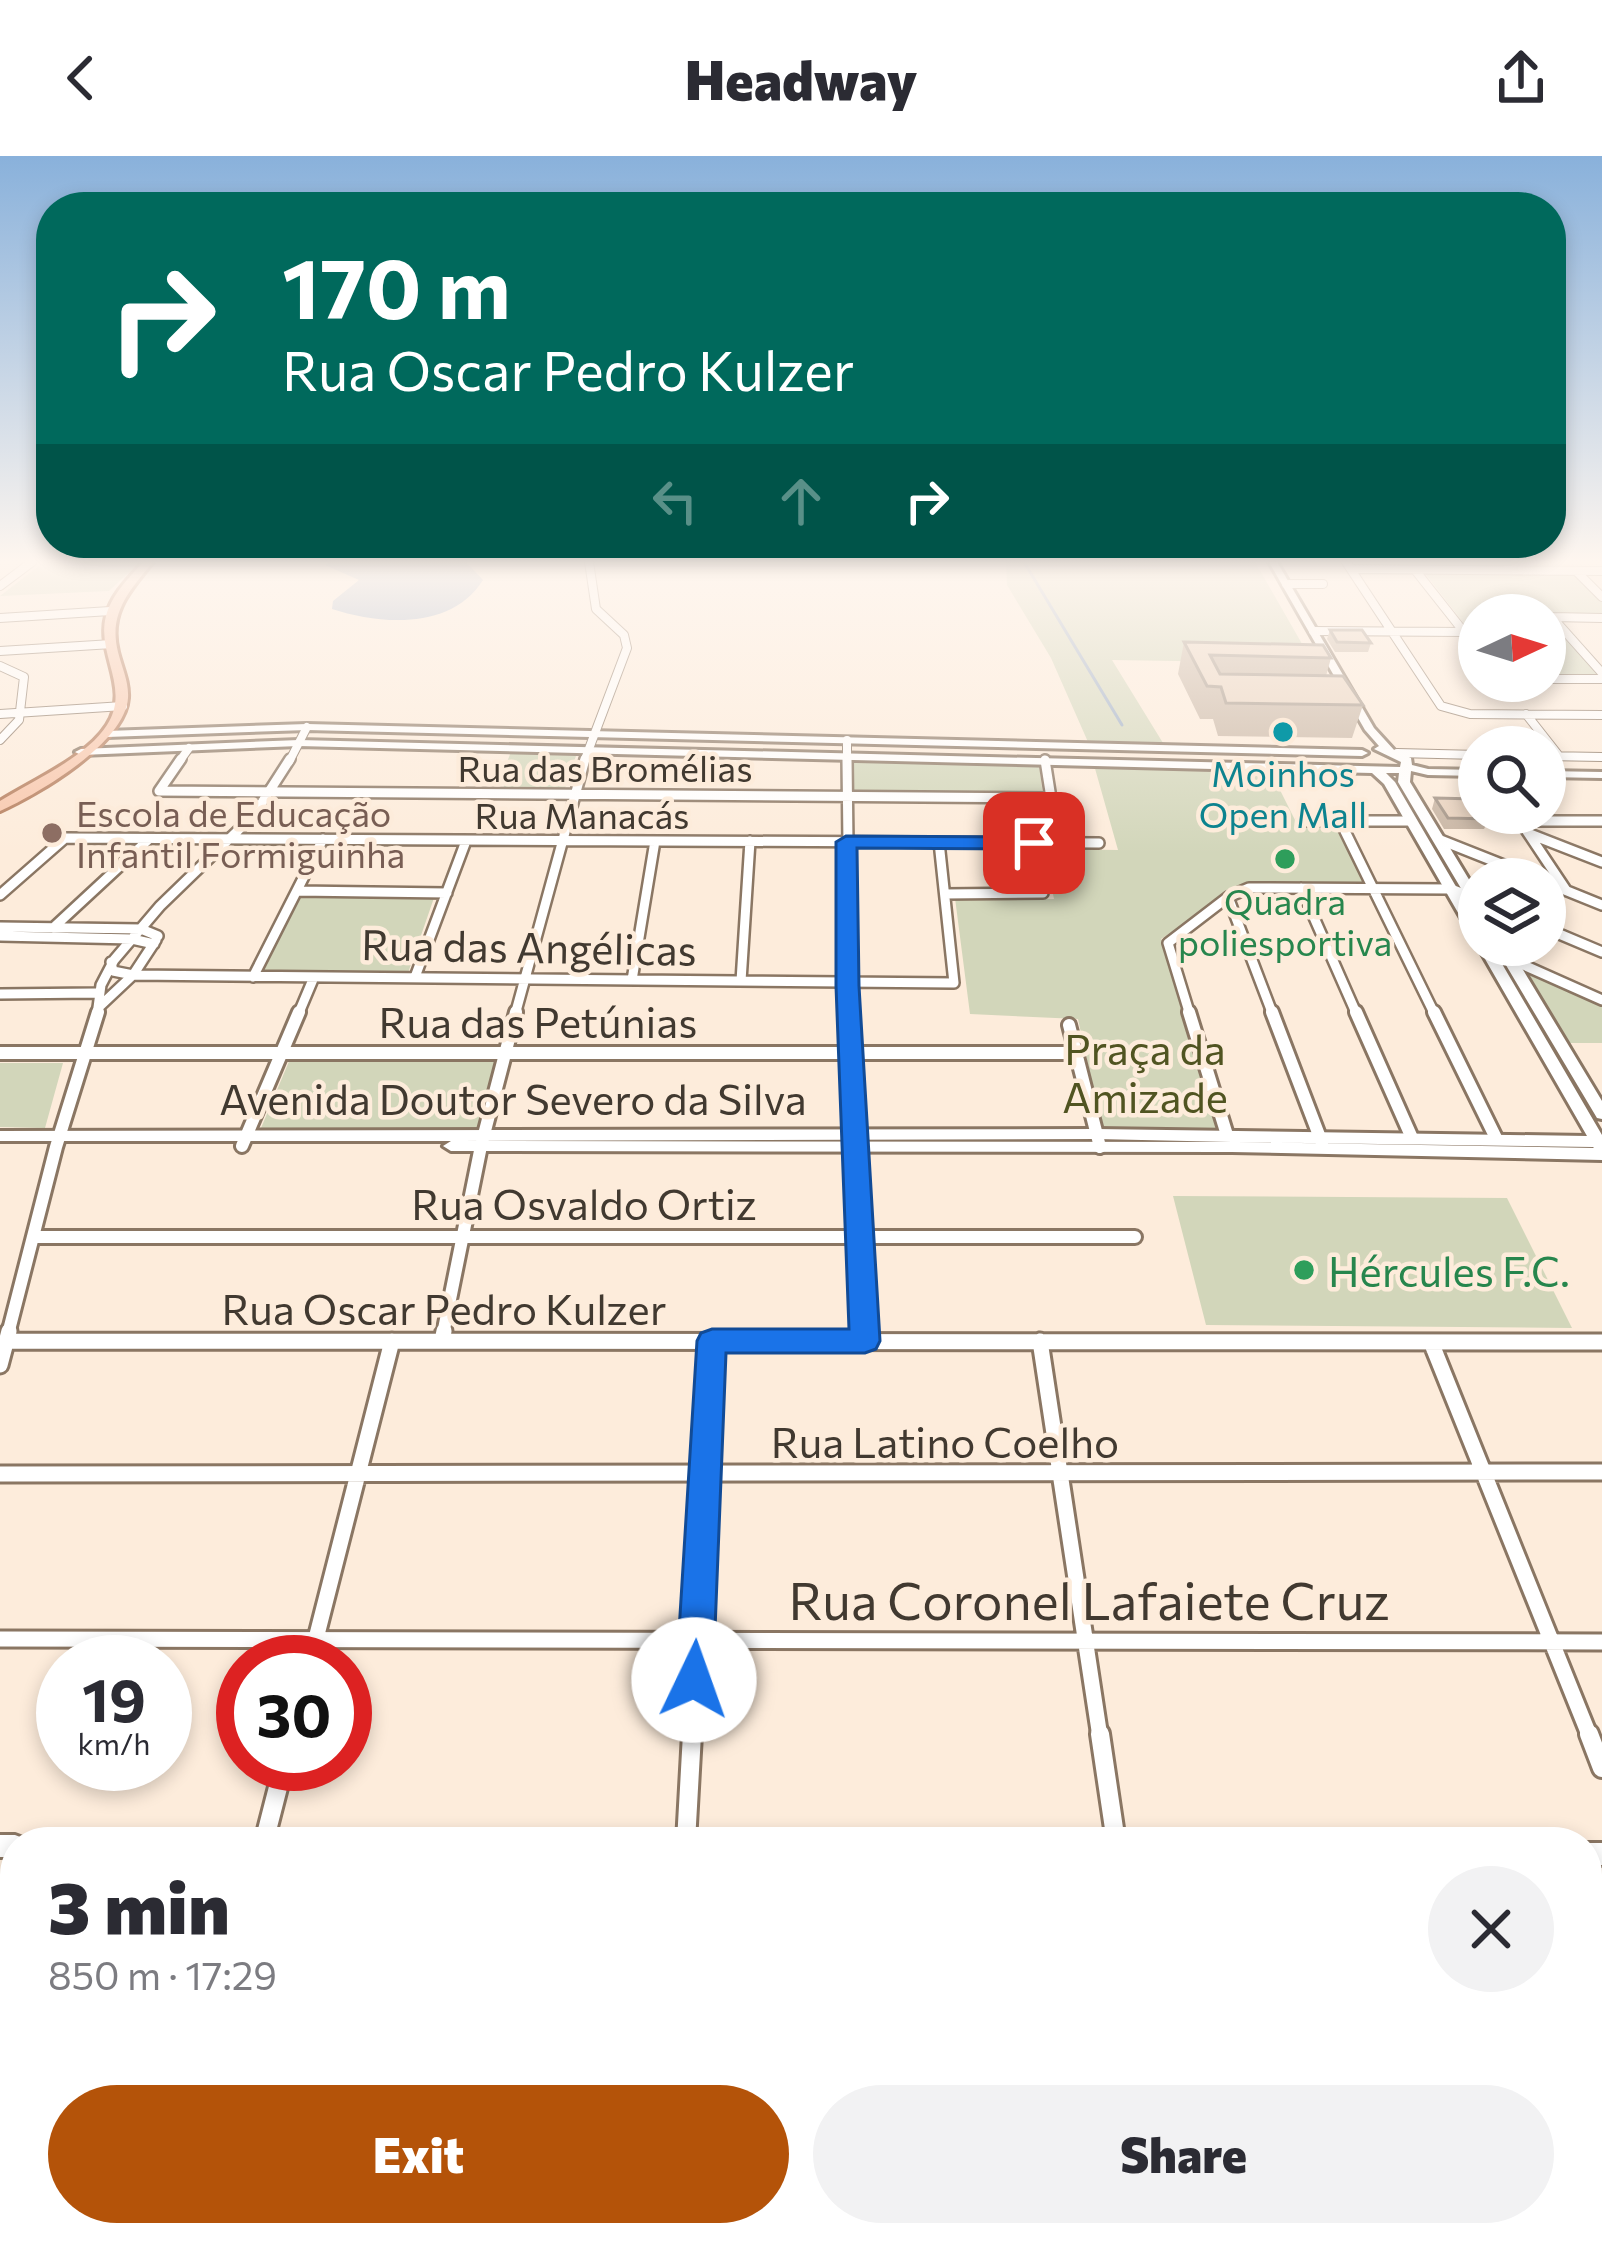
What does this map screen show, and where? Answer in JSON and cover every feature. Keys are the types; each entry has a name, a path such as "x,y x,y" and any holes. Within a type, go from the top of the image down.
{"main road":[{"path":"0,807 107,734 123,706 115,660"},
{"path":"1318,660 1365,752"},
{"path":"1329,660 1370,730 1407,760 1406,785 1458,871"},
{"path":"107,734 307,727 1394,752"},
{"path":"189,748 196,731"},
{"path":"153,749 152,741 160,732"},
{"path":"80,752 299,742 1458,773"},
{"path":"1365,752 1360,760 1389,782 1458,901"},
{"path":"1406,785 1428,772"},
{"path":"1566,774 1602,775"},
{"path":"1496,966 1601,1147"},
{"path":"1514,966 1602,1114"},
{"path":"1551,1061 1570,1061"},
{"name":"Avenida Doutor Severo da Silva","path":"1098,1140 1227,1135 1321,1142 1496,1138 1601,1147"},
{"name":"Avenida Doutor Severo da Silva","path":"0,1136 57,1141 1098,1140 1601,1147"},
{"name":"Avenida Doutor Severo da Silva","path":"0,1146 57,1141"}],"street":[{"path":"0,740 13,732 24,712 25,660"},
{"path":"442,1341 483,1140 572,794 621,660"},
{"path":"1409,660 1441,706 1450,711 1602,715"},
{"path":"0,666 24,677"},
{"path":"1566,679 1602,676"},
{"path":"0,714 123,706"},
{"path":"1526,714 1535,726"},
{"path":"0,1365 57,1141 112,962 232,838 269,792 307,727"},
{"path":"847,740 848,982 865,1341"},
{"name":"Rua das Bromélias","path":"189,748 159,791 1051,798 1045,760"},
{"path":"1394,752 1458,754"},
{"path":"1566,756 1602,757"},
{"path":"1303,820 1412,821"},
{"path":"1340,821 1496,1138"},
{"path":"1566,821 1602,821"},
{"path":"1529,834 1567,890 1602,904"},
{"path":"1531,834 1602,862"},
{"name":"Rua Manacás","path":"0,895 65,838 1099,843"},
{"path":"53,928 149,839"},
{"path":"253,976 323,839"},
{"path":"1438,839 1486,858"},
{"path":"416,977 466,841"},
{"path":"632,980 656,841"},
{"path":"741,981 750,841"},
{"path":"939,842 945,894 1043,893 1034,843"},
{"path":"1227,1135 1168,943 1249,888 1458,892"},
{"path":"1301,888 1412,1138"},
{"path":"297,892 447,893"},
{"name":"Rua das Angélicas","path":"133,975 954,983 945,894"},
{"path":"1228,898 1321,1142"},
{"path":"0,994 97,1000 133,975 156,940 157,912"},
{"path":"0,927 141,929 156,940"},
{"path":"0,936 156,940"},
{"path":"1566,937 1602,952"},
{"path":"112,962 113,971 133,975"},
{"path":"1534,966 1602,1000"},
{"path":"244,1141 314,977"},
{"path":"1070,1025 1098,1140"},
{"name":"Rua das Petúnias","path":"0,1053 1076,1053"},
{"name":"Rua Osvaldo Ortiz","path":"33,1237 1135,1237"},
{"name":"Rua Oscar Pedro Kulzer","path":"6,1341 1602,1342"},
{"path":"317,1635 392,1341"},
{"path":"687,1827 712,1341"},
{"path":"1040,1341 1114,1827"},
{"path":"1431,1342 1602,1768"},
{"name":"Rua Latino Coelho","path":"0,1474 1602,1472"},
{"name":"Rua Coronel Lafaiete Cruz","path":"0,1639 216,1639"},
{"name":"Rua Coronel Lafaiete Cruz","path":"372,1639 1602,1642"},
{"path":"268,1827 277,1791"}],"green space":[{"path":"1052,660 1311,660 1313,663 1112,660 1163,743 1088,742"},
{"path":"1566,660 1585,660 1601,677 1566,676"},
{"path":"511,752 577,753 564,791 502,791"},
{"path":"854,760 1039,764 1043,795 854,794"},
{"name":"Praça da Amizade","path":"1094,765 1270,770 1298,826 1337,826 1367,885 1242,885 1161,939 1218,1130 1102,1129 1078,1019 970,1014 955,898 1054,899 1044,849 1118,850"},
{"path":"301,893 435,895 408,973 262,970"},
{"path":"1519,966 1602,1003 1602,1043 1566,1043"},
{"path":"290,1059 498,1059 481,1128 261,1128"},
{"path":"0,1063 63,1063 45,1128 0,1127"},
{"path":"1173,1196 1507,1198 1572,1328 1206,1325"}],"building":[{"path":"1193,660 1212,660 1220,674 1343,676 1363,705 1226,703 1221,687 1207,686"},
{"path":"1435,798 1458,799 1458,818 1448,818"}],"waterway":[{"path":"1083,660 1122,725"}],"place":[{"name":"Moinhos Open Mall","path":"1283,732"},
{"name":"Escola de Educação Infantil Formiguinha","path":"52,833"},
{"name":"Quadra poliesportiva","path":"1285,859"},
{"name":"Hércules F.C.","path":"1304,1270"}],"route":[{"path":"694,1680 712,1341 865,1341 846,842 1034,843"}]}
